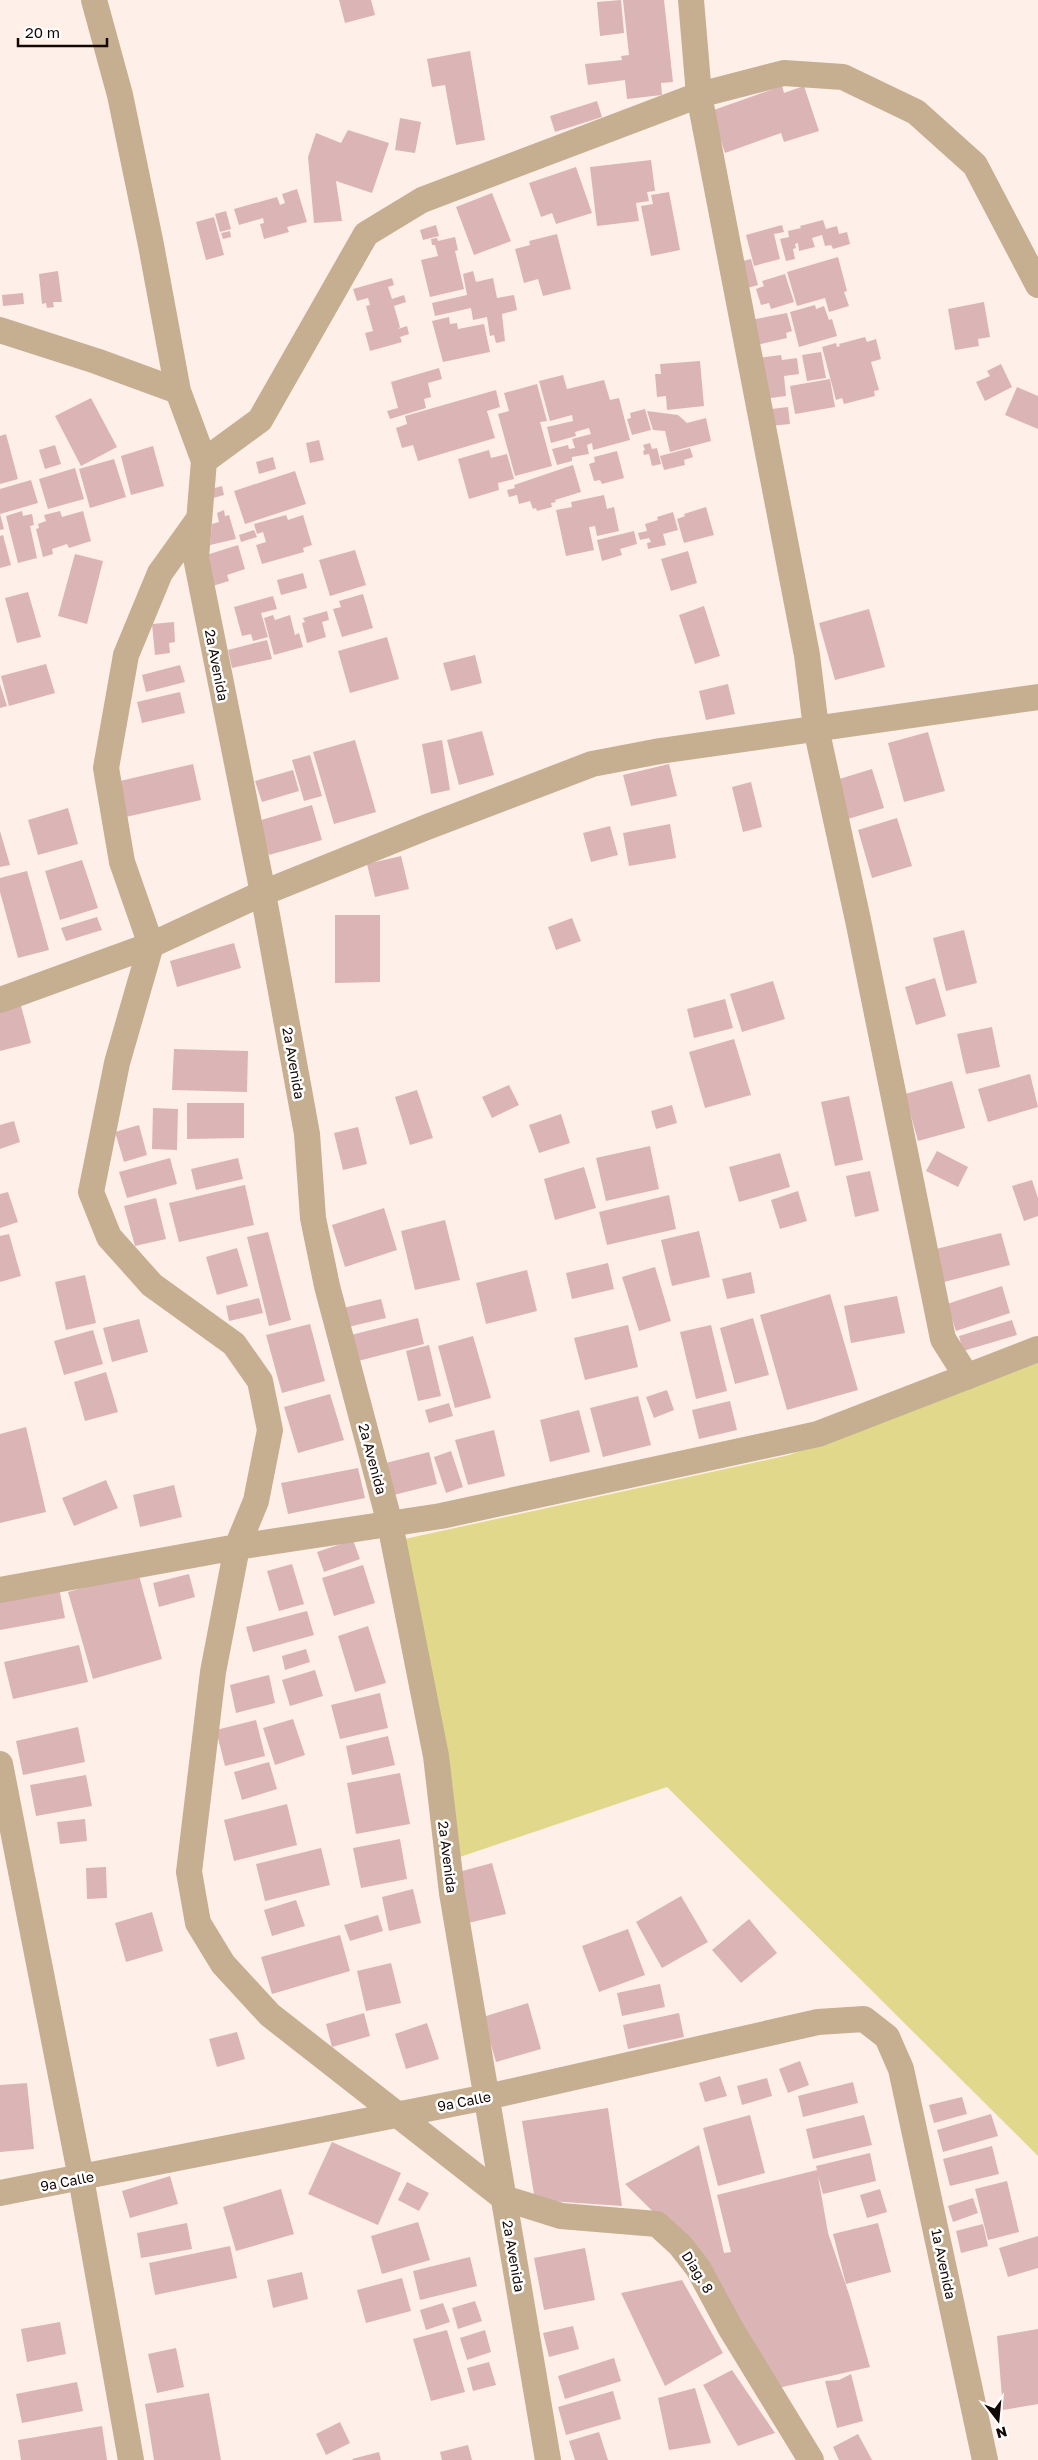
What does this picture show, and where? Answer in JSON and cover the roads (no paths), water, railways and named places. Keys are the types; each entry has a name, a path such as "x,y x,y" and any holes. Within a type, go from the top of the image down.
{"street":[{"path":"94,0 122,105 151,245 178,391 204,461 260,420 366,234 422,200 699,95 784,73 843,77 916,112 975,165 1038,285"},
{"path":"691,0 699,95 807,656 816,728 858,920 944,1339 967,1378"},
{"path":"0,330 96,361 178,391"},
{"name":"2a Avenida","path":"204,461 196,558 263,893 306,1134 313,1218 328,1286 390,1524 436,1756 452,1893 548,2460"},
{"path":"151,945 122,862 106,768 126,655 160,572 198,520"},
{"path":"0,1000 151,945 263,893 427,827 592,764 660,750 1038,697"},
{"name":"Diag. 8","path":"151,945 117,1063 91,1192 109,1237 152,1285 234,1344 260,1380 270,1430 256,1501 237,1546 213,1672 189,1872 198,1924 223,1964 270,2015 395,2115 504,2198 561,2216 657,2224 680,2245 698,2268 731,2329 811,2460"},
{"path":"0,1590 237,1546 390,1524 560,1492 818,1434 1038,1349"},
{"path":"0,1764 81,2178 130,2460"},
{"name":"9a Calle","path":"0,2194 487,2097 818,2022 864,2019 888,2037 902,2069"},
{"name":"1a Avenida","path":"902,2069 985,2460"}]}
